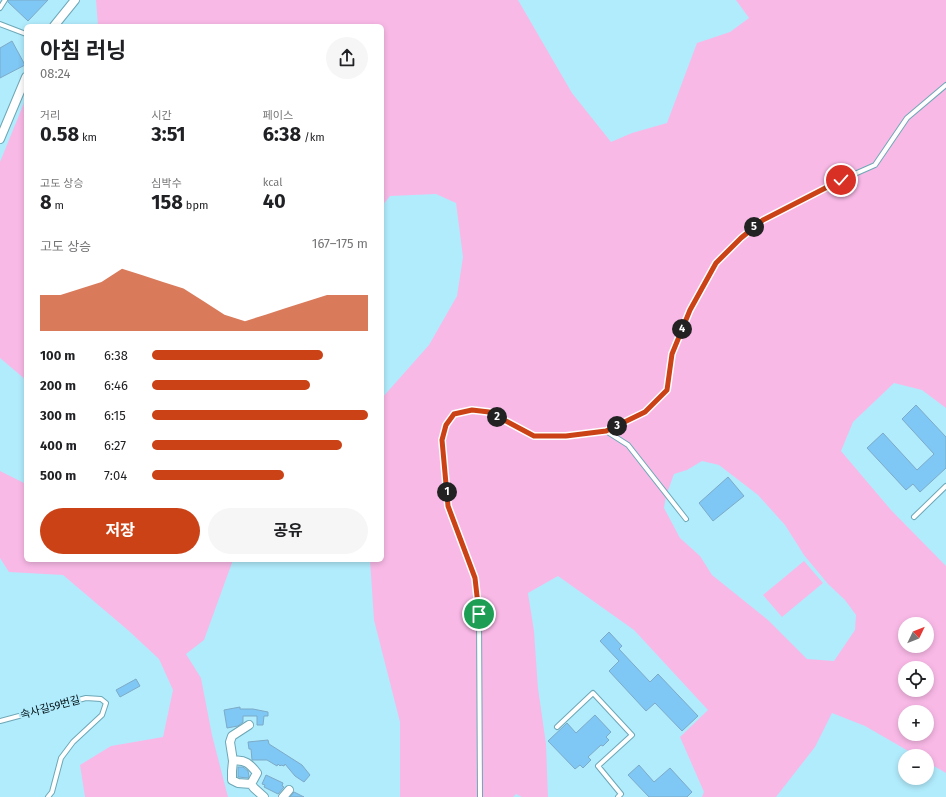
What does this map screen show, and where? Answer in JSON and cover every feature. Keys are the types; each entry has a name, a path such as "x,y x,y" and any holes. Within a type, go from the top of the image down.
{"street":[{"path":"56,24 75,0"},
{"path":"0,139 24,81"},
{"path":"249,725 232,736 230,742 233,762 232,780 238,783 251,784 264,797"},
{"path":"233,762 240,760 249,763 257,772 251,784"},
{"path":"283,797 289,790"}],"lane":[{"path":"0,8 5,0"},
{"path":"0,24 24,33"},
{"path":"480,797 479,614 475,578 448,506 442,440 446,425 454,414 472,410 489,412 534,436 566,436 606,431 645,412 667,390 672,354 690,310 716,263 741,238 763,220 841,180 875,165 907,118 946,85"},
{"path":"606,431 628,445 686,519"},
{"path":"914,517 946,486"},
{"path":"557,727 593,693 632,735 598,766 621,794 618,797"},
{"name":"속사길59번길","path":"0,721 86,698 101,699 106,703 102,715 73,742 61,758 52,792 48,797"}],"shaded area":[{"path":"96,0 518,0 572,93 611,142 632,133 667,123 697,43 730,32 749,18 736,0 946,0 946,408 922,390 894,383 853,422 841,451 891,510 946,566 946,773 934,766 934,749 905,749 865,726 832,713 815,747 776,797 702,797 704,792 680,737 708,710 634,630 558,576 528,593 534,631 538,688 546,744 548,797 522,797 516,794 513,797 400,797 400,722 374,620 370,562 384,562 384,396 429,345 457,296 463,257 456,203 436,194 390,196 384,204 384,24 98,24","holes":["702,461 719,465 758,495 785,525 804,555 828,584 845,600 856,615 855,630 834,661 807,659 768,620 712,575 700,556 680,538 664,508 666,496 674,474 687,470"]},
{"path":"24,103 24,378 0,358 0,162"},
{"path":"0,471 24,483 24,562 232,562 204,640 186,654 201,678 212,735 228,797 85,797 80,765 111,746 163,737 173,690 159,659 129,631 63,575 9,572 0,558"},
{"path":"804,561 823,583 782,617 763,595"}],"building":[{"path":"8,0 48,0 28,21 8,2"},
{"path":"12,41 24,66 0,78 0,48"},
{"path":"916,405 946,437 946,468 920,492 913,484 906,490 867,448 883,433 917,470 934,454 902,419"},
{"path":"728,477 744,496 713,521 699,503"},
{"path":"609,632 622,646 619,649 650,682 658,674 698,716 682,731 655,703 646,711 609,671 619,661 600,641"},
{"path":"136,679 140,686 120,697 116,690"},
{"path":"240,707 240,709 253,709 268,712 268,716 264,716 263,725 257,725 257,716 243,716 243,722 238,726 227,728 224,710"},
{"path":"595,715 611,732 606,737 609,740 588,757 591,760 583,768 580,765 575,769 548,741 567,723 576,733"},
{"path":"268,740 269,744 302,765 310,775 304,782 295,776 285,764 284,766 280,766 278,764 277,766 267,760 252,760 251,749 249,749 248,742"},
{"path":"639,765 654,782 670,768 692,792 687,797 649,797 628,775"},
{"path":"238,767 243,767 248,771 248,778 238,777"},
{"path":"266,775 283,783 282,786 284,787 278,794 264,787 265,785 262,784"},
{"path":"294,792 304,797 290,797"}],"route":[{"path":"479,614 475,578 460,542 448,506 442,440 446,425 454,414 472,410 489,412 534,436 566,436 606,431 645,412 667,390 672,354 690,310 716,263 741,238 763,220 841,180"}]}
